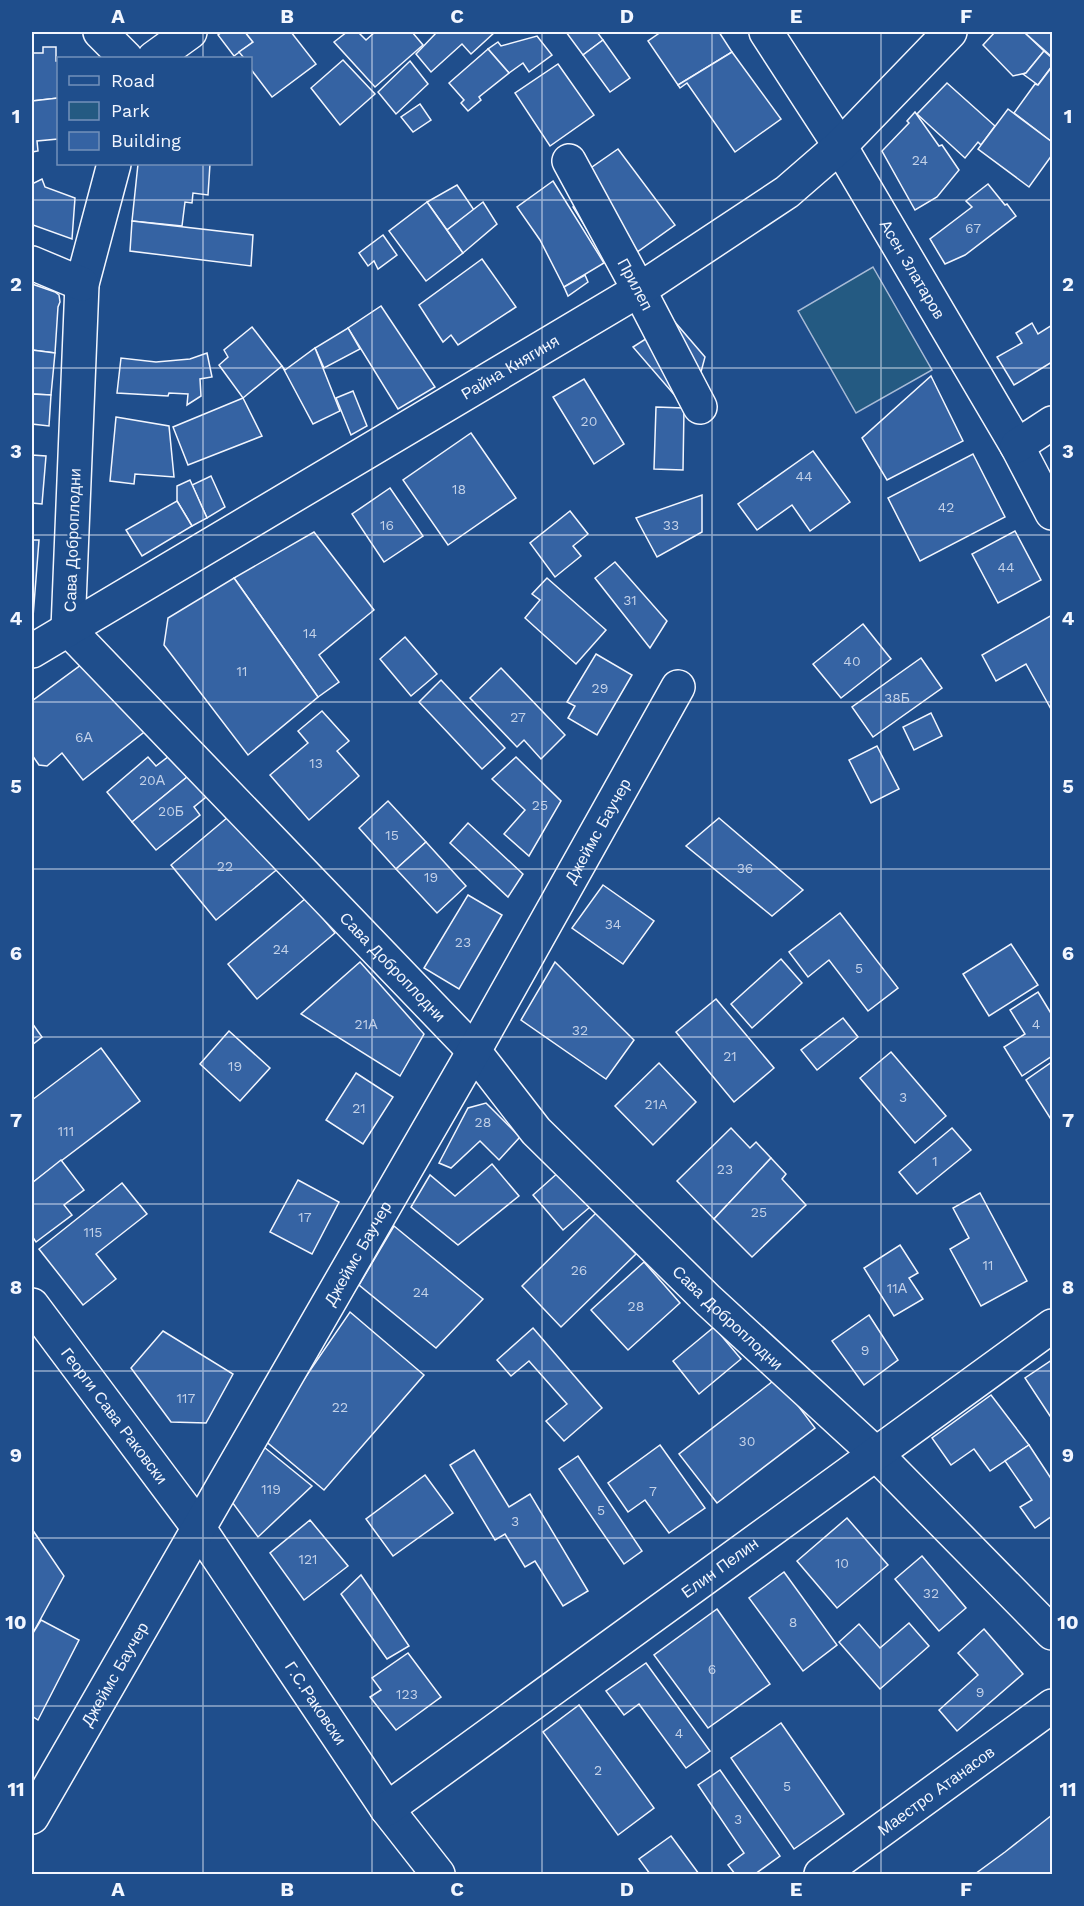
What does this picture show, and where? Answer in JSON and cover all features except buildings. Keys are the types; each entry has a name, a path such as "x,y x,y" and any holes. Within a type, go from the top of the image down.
{"street":[{"path":"99,32 125,57"},
{"path":"155,57 190,32"},
{"name":"Асен Златаров","path":"766,32 840,146 1017,446 1053,513"},
{"name":"Райна Княгиня","path":"32,651 639,290 787,192 840,146 950,32"},
{"name":"Прилеп","path":"569,161 700,407"},
{"name":"Сава Доброплодни","path":"114,165 82,284 68,629 474,1051 536,1131 708,1300 877,1455 1053,1633"},
{"path":"32,263 82,284"},
{"path":"1017,446 1053,423"},
{"name":"Джеймс Баучер","path":"32,1816 474,1051 678,687"},
{"name":"Георги Сава Раковски","path":"32,1305 198,1527"},
{"name":"Елин Пелин","path":"387,1809 1053,1326"},
{"name":"Г.С.Раковски","path":"198,1527 387,1809 438,1875"},
{"name":"Маестро Атанасов","path":"821,1875 1053,1706"}],"green space":[{"path":"873,267 932,370 856,413 798,311"}]}
